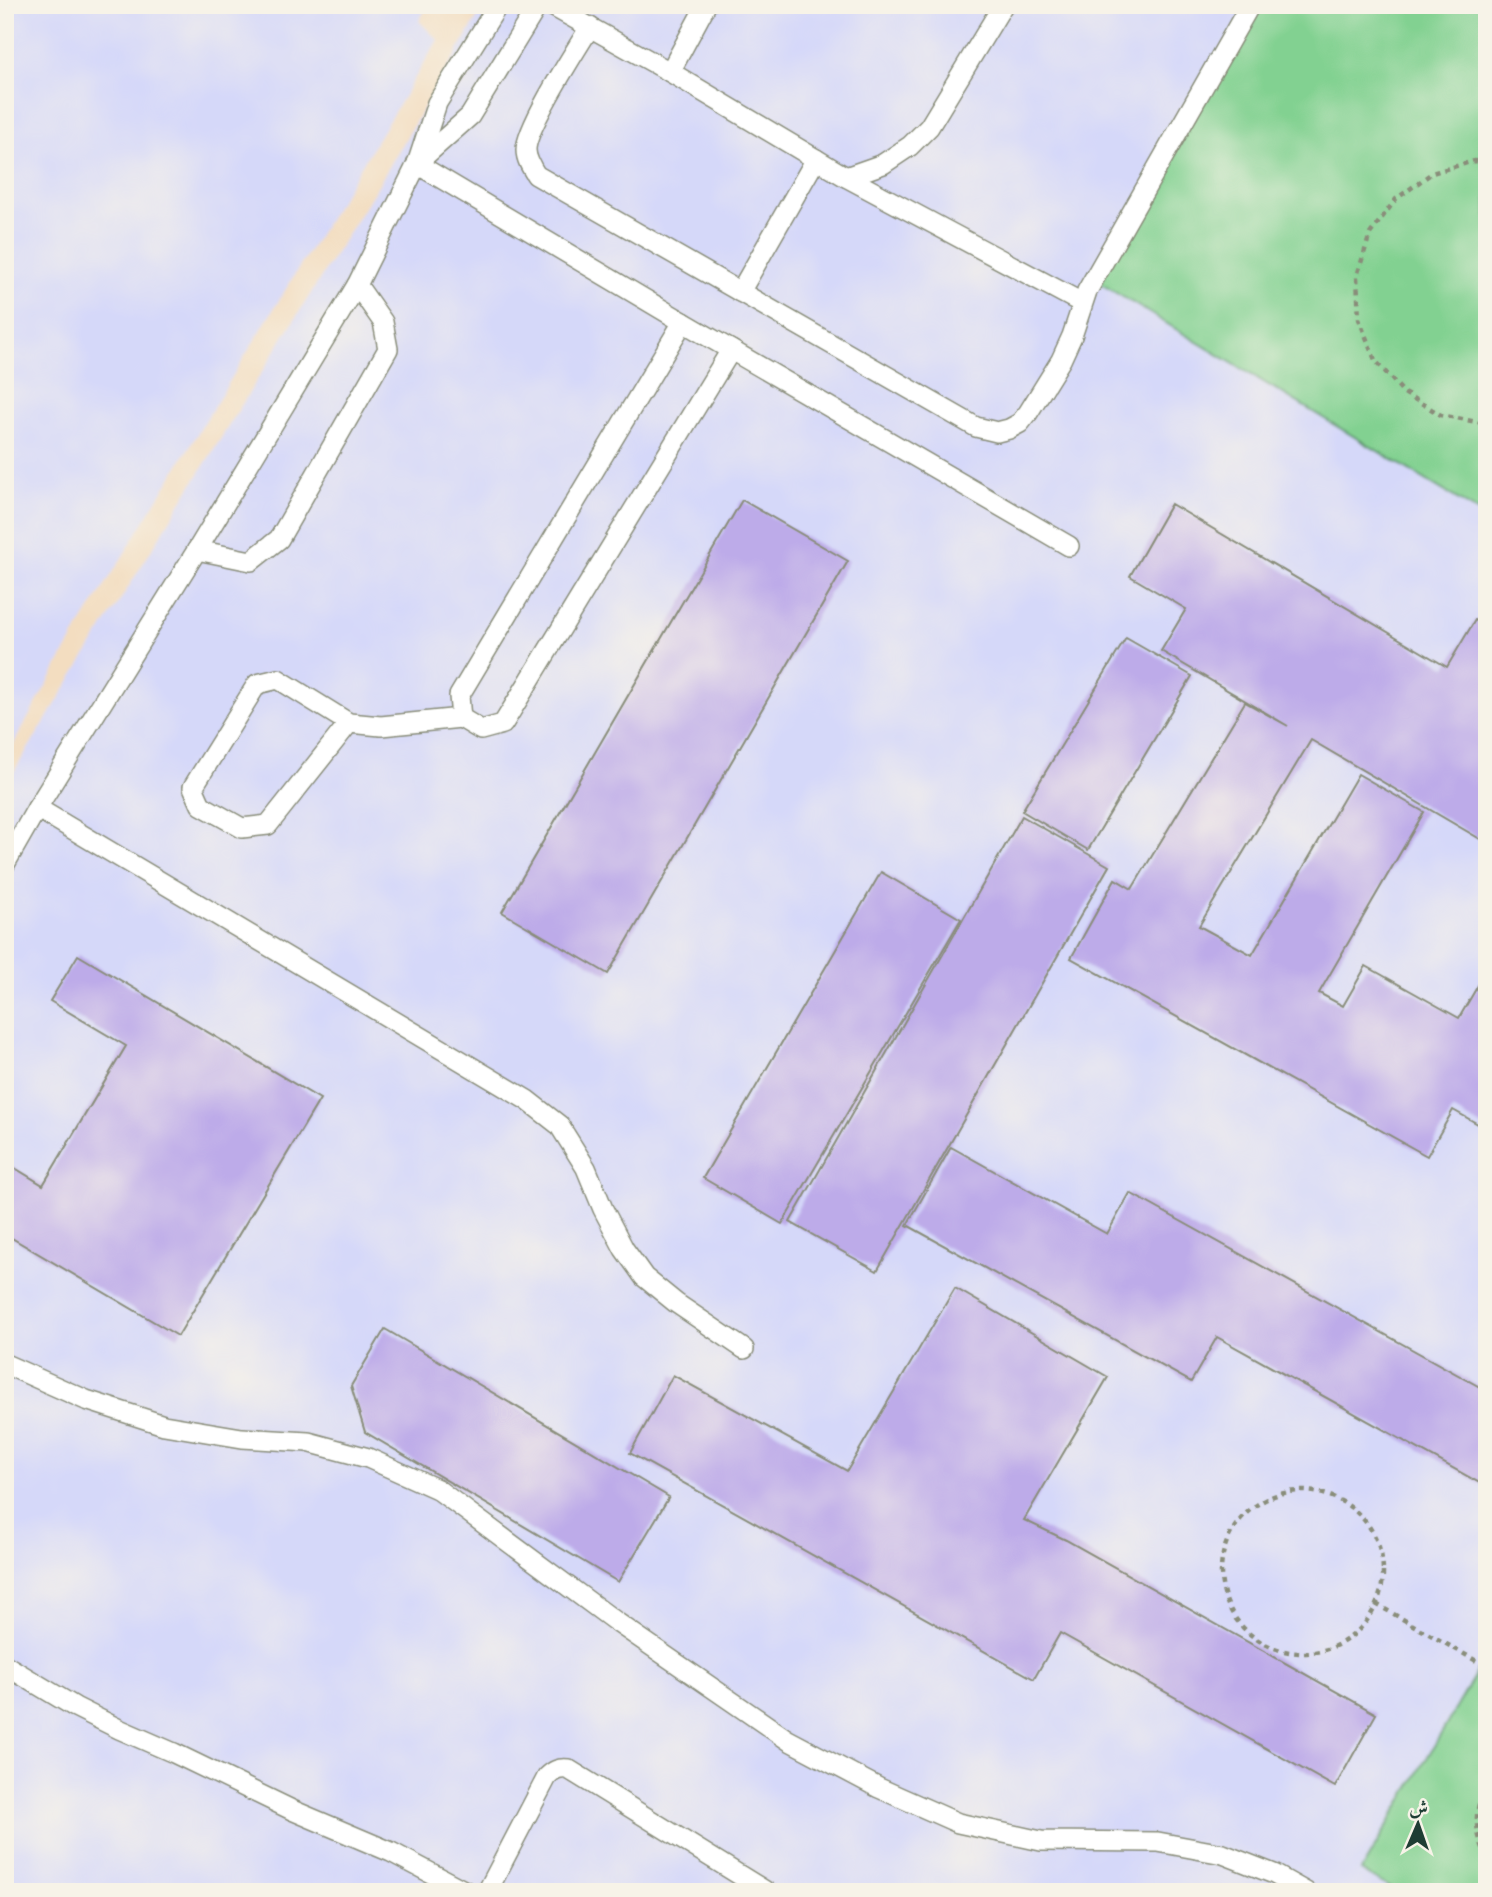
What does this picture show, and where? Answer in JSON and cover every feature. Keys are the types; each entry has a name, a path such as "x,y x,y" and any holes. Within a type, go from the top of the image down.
{"lane":[{"path":"5,864 357,285 417,164 437,103 498,5"},
{"path":"417,164 470,116 538,5"},
{"path":"550,5 670,72 846,177 1082,303"},
{"path":"670,72 706,5"},
{"path":"846,177 883,164 910,146 929,127 1003,5"},
{"path":"590,27 530,134 526,150 536,175 976,427 997,432 1020,423 1061,360 1093,279 1250,5"},
{"path":"740,292 816,159"},
{"path":"417,164 1069,546"},
{"path":"197,550 251,561 279,538 388,349 383,322 357,285"},
{"path":"461,718 459,696 683,322"},
{"path":"349,723 268,825 243,828 201,805 193,787 257,684 278,679 349,723 381,726 461,718 481,730 503,724 731,350"},
{"path":"37,808 527,1100 559,1125 586,1168 624,1249 644,1277 676,1303 744,1349"},
{"path":"5,1364 86,1400 164,1425 242,1438 308,1442 368,1458 437,1489 615,1621 788,1740 879,1788 958,1823 1041,1841 1158,1842 1223,1854 1273,1874 1306,1892"},
{"path":"5,1665 75,1707 119,1729 292,1810 391,1852 467,1892"},
{"path":"487,1892 547,1777 561,1768 568,1769 767,1892"}],"path":[{"path":"1487,162 1474,162 1432,173 1396,199 1370,234 1357,276 1359,320 1375,360 1404,393 1441,415 1487,424"},
{"path":"1312,1491 1337,1498 1360,1514 1376,1536 1384,1563 1382,1591 1376,1604 1371,1616 1352,1637 1327,1649 1299,1653 1272,1647 1248,1633 1231,1613 1222,1589 1221,1563 1227,1538 1242,1517 1262,1501 1286,1492 1312,1491"},
{"path":"1376,1604 1487,1667"},
{"path":"1487,1786 1476,1815 1478,1836 1487,1856"}],"shaded area":[{"path":"5,5 428,5 419,21 438,40 77,631 5,759"},
{"path":"485,5 1487,5 1487,1892 5,1892 5,786 377,187"}],"green space":[{"path":"1259,5 1487,5 1487,517 1093,279"},
{"path":"1487,1655 1487,1892 1397,1892 1361,1871"}],"building":[{"path":"742,500 848,561 608,974 502,912"},
{"path":"1171,504 1447,667 1475,620 1487,626 1487,843 1311,740 1199,926 1252,955 1358,774 1424,812 1319,993 1343,1006 1366,966 1459,1018 1487,970 1487,1129 1453,1110 1427,1156 1071,958 1115,879 1132,889 1245,702 1288,726 1161,651 1186,609 1130,576"},
{"path":"1126,638 1192,676 1088,850 1022,811"},
{"path":"1022,816 1109,866 877,1271 790,1222"},
{"path":"881,872 961,919 782,1224 703,1178"},
{"path":"78,955 320,1099 178,1336 5,1234 5,1162 43,1185 126,1046 50,1001"},
{"path":"951,1147 1107,1234 1130,1193 1487,1391 1487,1487 1217,1337 1191,1382 907,1225"},
{"path":"955,1288 1108,1377 1024,1520 1066,1540 1376,1714 1335,1787 1060,1633 1034,1679 630,1453 673,1375 847,1471"},
{"path":"385,1329 669,1497 618,1582 365,1432 351,1386"}]}
